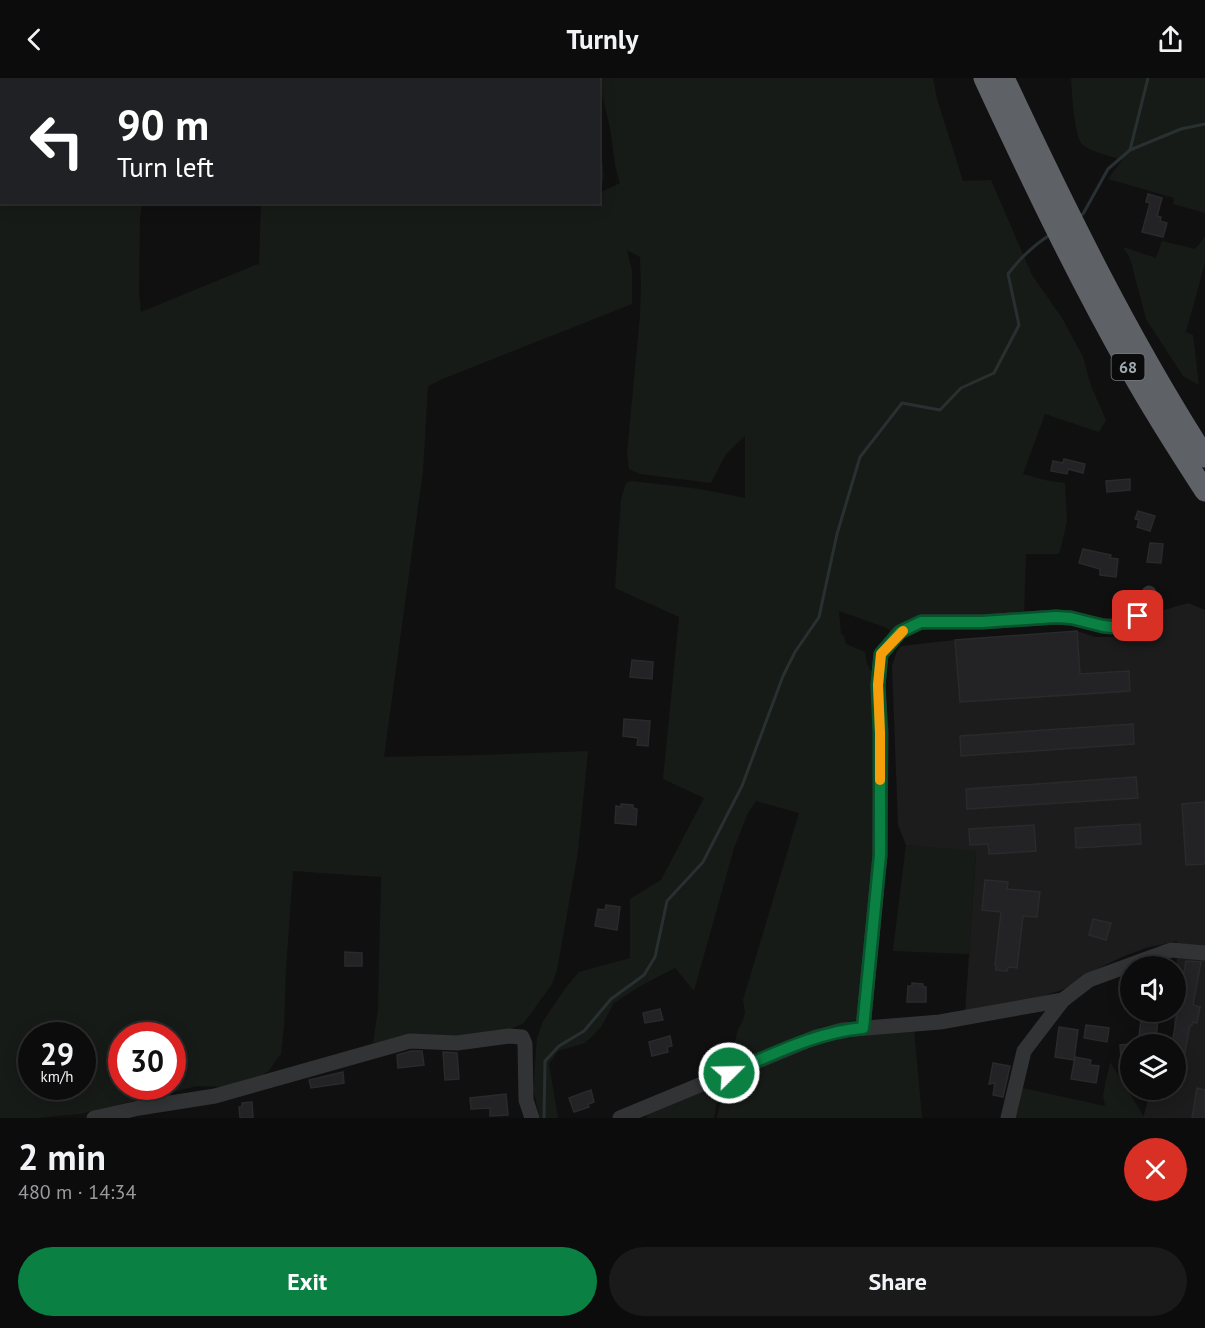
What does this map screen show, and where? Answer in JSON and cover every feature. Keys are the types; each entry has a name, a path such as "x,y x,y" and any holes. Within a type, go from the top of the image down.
{"highway":[{"name":"68","path":"984,78 1040,174 1087,270 1130,370 1196,460"},
{"name":"68","path":"1004,78 1040,174"},
{"name":"68","path":"1087,270 1191,435 1205,491"}],"street":[{"path":"863,1028 880,855 878,685 881,654 900,632 921,622 982,622 1056,617 1071,618 1103,626 1119,626 1142,612 1149,593"},
{"path":"1008,1118 1024,1051 1063,1000 1089,980 1172,950 1205,953"},
{"path":"620,1118 816,1037 842,1030 940,1022 1063,1000"},
{"path":"94,1118 215,1096 410,1041 457,1043 509,1036 522,1037 525,1044 526,1100 532,1118"}],"shaded area":[{"path":"600,78 933,78 937,99 963,181 991,180 1032,275 1062,318 1083,357 1091,386 1106,420 1099,432 1045,414 1023,474 1065,483 1067,522 1059,554 1026,554 1024,614 896,627 890,631 839,611 841,634 846,644 865,652 870,670 874,671 880,781 857,1020 822,1027 730,1062 738,1029 745,1013 743,1000 799,813 756,801 748,813 734,848 694,991 675,968 614,1003 601,1027 585,1043 558,1051 549,1064 558,1118 540,1118 533,1089 537,1038 543,1021 579,972 630,958 630,899 661,880 704,798 663,779 679,617 615,588 621,499 626,483 632,481 700,489 745,498 745,436 726,454 711,483 640,474 629,469 627,454 641,287 640,257 627,250 632,271 632,304 428,386 423,471 384,757 588,751 578,852 557,970 552,984 524,1023 506,1031 473,1036 409,1036 373,1043 378,1009 381,877 293,871 281,1054 269,1071 224,1087 197,1086 186,1089 186,1022 108,1022 108,1100 138,1100 80,1114 0,1118 0,204 142,204 139,293 141,312 259,265 261,204 600,204 600,141 604,175 601,192 620,183"},
{"path":"1071,78 1205,78 1205,213 1173,204 1174,198 1108,179 1122,160 1096,152 1082,144 1075,123"},
{"path":"1205,237 1205,263 1186,332 1193,335 1199,385 1183,376 1146,319 1130,258 1123,247 1156,258 1162,241 1195,249"},
{"path":"1188,603 1205,610 1205,1118 1143,1118 1148,1100 1186,1100 1186,1034 1174,1034 1174,1022 1186,1022 1186,956 1177,956 1177,941 1120,956 1062,990 965,1014 976,852 906,845 898,825 892,666 901,646 1077,631 1095,637 1126,637 1138,631 1157,612"},
{"path":"906,845 976,851 969,954 893,951"},
{"path":"914,1030 922,1118 717,1118 725,1080 735,1075 834,1038"},
{"path":"1110,1062 1120,1078 1120,1100 1134,1100 1143,1118 1012,1118 1018,1087 1105,1106 1103,1095"},
{"path":"721,1082 714,1118 647,1118 647,1115"}],"building":[{"path":"1148,194 1162,198 1157,216 1161,217 1160,221 1167,223 1163,237 1142,232 1150,203 1146,202"},
{"path":"1064,459 1085,464 1083,473 1068,469 1067,474 1051,471 1053,461 1063,463"},
{"path":"1130,479 1130,490 1107,492 1106,481"},
{"path":"1138,511 1155,516 1150,531 1137,527 1139,520 1135,519"},
{"path":"1150,543 1163,544 1161,563 1147,562"},
{"path":"1083,549 1111,555 1110,558 1118,559 1116,577 1100,575 1100,569 1079,563"},
{"path":"1077,631 1080,674 1129,671 1130,691 960,702 955,640"},
{"path":"632,660 653,662 652,679 630,677"},
{"path":"624,719 650,721 648,746 637,745 638,738 623,736"},
{"path":"1133,724 1134,744 961,756 960,736"},
{"path":"1136,777 1138,798 967,809 966,789"},
{"path":"1205,802 1205,864 1186,865 1182,804"},
{"path":"621,804 633,805 633,808 637,809 636,825 615,823 616,806 621,807"},
{"path":"1140,824 1141,844 1076,848 1075,828"},
{"path":"1034,825 1036,851 989,854 988,844 970,845 969,829"},
{"path":"985,880 1008,882 1007,889 1040,892 1037,917 1023,916 1017,968 1008,967 1007,971 996,970 1001,912 982,910"},
{"path":"606,905 620,907 617,930 595,926 598,909 605,910"},
{"path":"1093,919 1111,923 1106,940 1089,935"},
{"path":"345,952 362,953 362,966 345,966"},
{"path":"1186,961 1201,962 1193,1005 1200,1007 1197,1023 1193,1022 1190,1025 1186,1047 1186,1034 1174,1034 1176,1022 1186,1022"},
{"path":"912,983 923,984 923,987 926,987 926,1002 907,1002 908,986 912,986"},
{"path":"660,1009 663,1020 645,1023 643,1013"},
{"path":"1141,1022 1158,1022 1156,1034 1139,1034"},
{"path":"1086,1025 1109,1028 1107,1042 1084,1038"},
{"path":"1059,1027 1078,1030 1074,1060 1055,1057"},
{"path":"670,1036 672,1046 667,1047 668,1052 652,1056 649,1042"},
{"path":"422,1051 424,1065 398,1068 397,1055"},
{"path":"443,1052 457,1053 459,1079 445,1080"},
{"path":"1075,1057 1091,1060 1090,1065 1099,1066 1096,1083 1071,1079"},
{"path":"993,1063 1010,1066 1003,1097 993,1095 995,1083 989,1084"},
{"path":"343,1072 344,1083 311,1088 309,1080"},
{"path":"1197,1088 1205,1090 1205,1118 1192,1118"},
{"path":"591,1090 594,1102 588,1104 589,1107 574,1112 569,1098"},
{"path":"506,1094 508,1115 490,1116 490,1108 471,1109 470,1098"},
{"path":"252,1102 253,1118 240,1118 239,1107 242,1107 242,1103"}],"waterway":[{"path":"1130,150 1148,78"},
{"path":"1079,216 1083,214 1108,169 1130,150 1181,129 1205,124"},
{"path":"544,1118 545,1061 559,1046 584,1031 611,999 644,975 655,957 667,901 703,862 742,786 783,676 795,652 819,617 837,534 860,457 902,403 940,410 961,388 994,373 1019,325 1008,274 1028,252 1051,234"}],"slow traffic":[{"path":"880,780 878,685 881,654 903,631"}],"route":[{"path":"729,1073 816,1037 842,1030 863,1028 880,855 878,685 881,654 900,632 921,622 982,622 1056,617 1111,627 1127,623 1138,616"}]}
